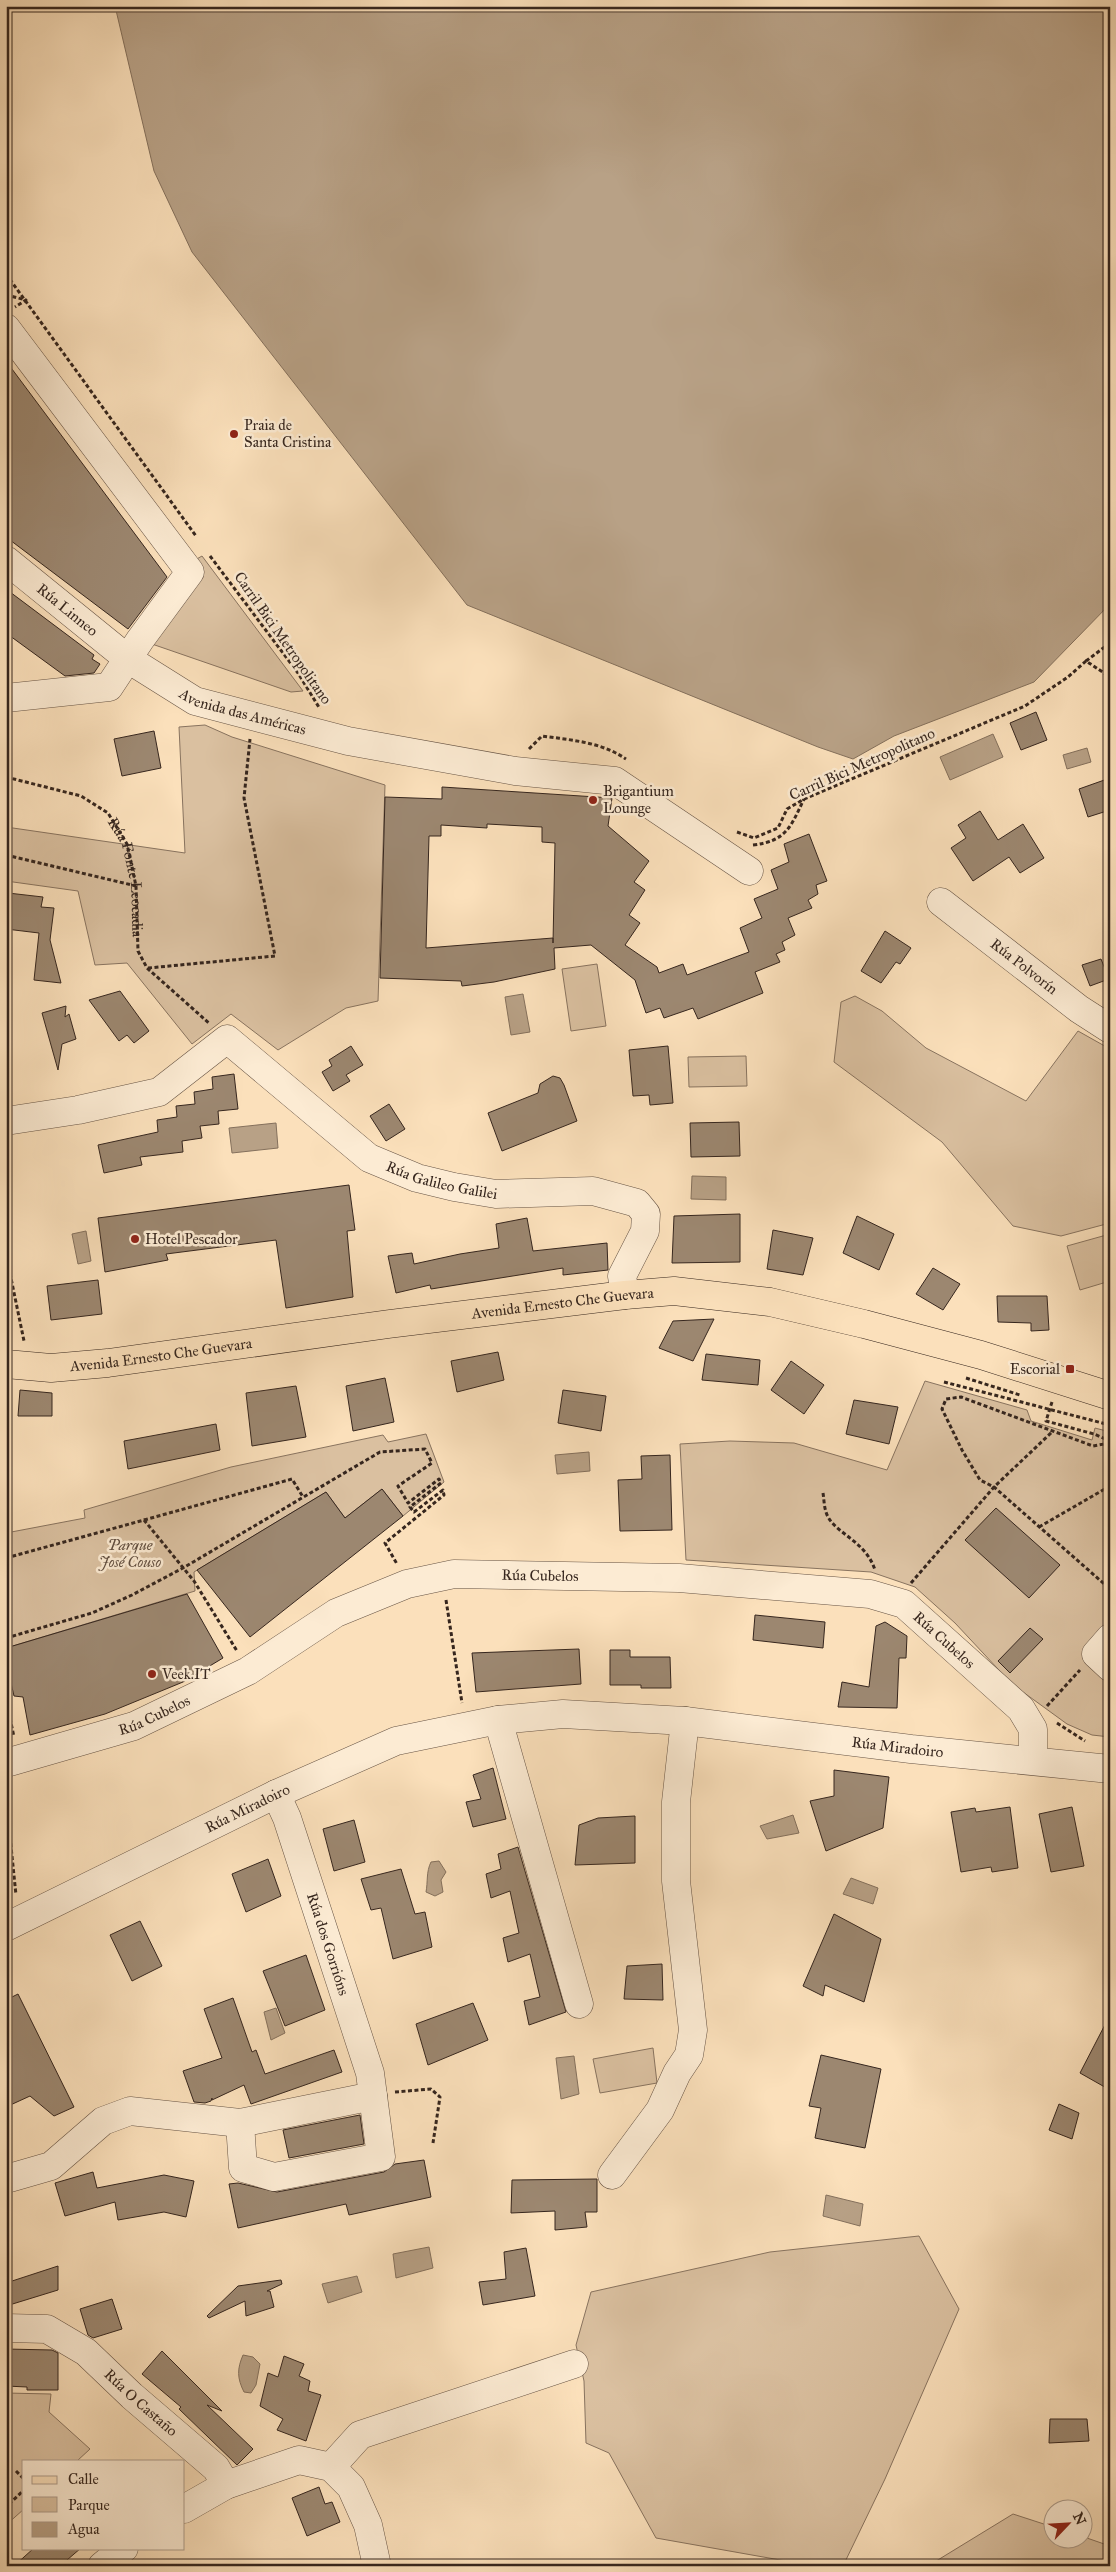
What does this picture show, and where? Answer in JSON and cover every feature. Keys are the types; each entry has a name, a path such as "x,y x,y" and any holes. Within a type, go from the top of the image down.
{"main road":[{"name":"Avenida Ernesto Che Guevara","path":"18,1365 51,1368 108,1363 390,1324 625,1295 674,1291 770,1302 980,1355 1110,1396"}],"street":[{"path":"6,698 110,687 190,572 10,318"},
{"name":"Rúa Linneo","path":"6,560 128,659"},
{"name":"Avenida das Américas","path":"128,659 195,701 348,741 506,769 615,781 749,871"},
{"name":"Rúa Polvorín","path":"941,902 1079,1008 1110,1029"},
{"path":"6,1121 78,1110 159,1092 217,1031"},
{"name":"Rúa Galileo Galilei","path":"217,1031 369,1158 417,1178 496,1194 594,1191 637,1203 646,1214 645,1231 630,1258 632,1274 625,1295"},
{"name":"Rúa Cubelos","path":"12,1762 134,1726 248,1671 336,1613 407,1584 454,1574 679,1578 886,1598 904,1604 1021,1709 1033,1728 1034,1759"},
{"path":"1110,1638 1096,1654 1110,1666"},
{"name":"Rúa Miradoiro","path":"6,1926 276,1794 396,1741 498,1720 563,1714 684,1721 912,1749 1034,1759 1110,1769"},
{"path":"498,1720 579,2004"},
{"path":"612,2175 660,2110 677,2072 689,2055 693,2030 676,1881 676,1802 684,1721"},
{"name":"Rúa dos Gorrións","path":"240,2123 243,2168 274,2177 381,2157 370,2073 287,1818 276,1794"},
{"path":"6,2179 51,2166 103,2121 130,2111 240,2123 373,2096"},
{"name":"Rúa O Castaño","path":"6,2328 48,2329 86,2352 132,2396 216,2468 226,2485"},
{"path":"331,2467 360,2435 574,2364"},
{"path":"185,2508 226,2485 299,2460 331,2467 351,2487 368,2525 377,2566"},
{"path":"102,2566 122,2550"}],"path":[{"path":"6,274 197,538"},
{"path":"6,295 26,300"},
{"path":"10,318 26,300"},
{"name":"Carril Bici Metropolitano","path":"206,550 298,673 322,712"},
{"name":"Carril Bici Metropolitano","path":"729,830 754,838 778,828 787,809 804,799 1025,706 1068,677 1110,643"},
{"path":"1086,661 1110,677"},
{"path":"147,968 275,956 244,798 253,716"},
{"path":"525,754 542,736 587,742 614,751 631,762"},
{"name":"Rúa Fonte Leocadia","path":"6,777 81,796 108,813 127,844 136,886 138,951 147,968 217,1031"},
{"path":"788,831 804,799"},
{"path":"6,855 136,886"},
{"path":"6,1254 18,1365"},
{"path":"944,1382 1110,1425"},
{"path":"1110,1442 1093,1446 961,1397 946,1399 942,1409 962,1450 980,1480 994,1487 1110,1589"},
{"path":"1046,1420 1094,1434 1110,1442"},
{"path":"823,1493 826,1514 837,1528 853,1539 870,1556 886,1598 936,1552 994,1487 1052,1432"},
{"path":"6,1638 92,1612 184,1568 380,1452 425,1449 432,1462 398,1486 408,1503 439,1479 442,1483 410,1507 414,1512 443,1490 444,1496 385,1543 400,1568"},
{"path":"6,1558 292,1479 303,1497"},
{"path":"1039,1526 1110,1486"},
{"path":"144,1520 194,1581 248,1671"},
{"path":"445,1598 463,1706"},
{"path":"1042,1713 1072,1679"},
{"path":"6,1699 12,1762"},
{"path":"1049,1718 1088,1743"},
{"path":"6,1798 16,1895"},
{"path":"373,2096 431,2089 440,2097 433,2143"},
{"path":"16,2471 22,2477"},
{"path":"7,2504 22,2492"}],"green space":[{"path":"202,556 303,691 291,692 149,643 195,560"},
{"path":"205,725 232,737 385,785 378,1001 346,1008 278,1050 231,1014 192,1044 127,963 95,965 78,891 6,881 6,827 185,853 179,727"},
{"path":"597,964 606,1026 571,1031 562,969"},
{"path":"855,996 882,1011 926,1048 1026,1101 1078,1031 1110,1049 1110,1223 1061,1236 1013,1226 942,1142 834,1062 841,1002"},
{"path":"746,1056 747,1086 689,1087 688,1057"},
{"path":"1110,1234 1110,1281 1080,1290 1067,1246"},
{"path":"925,1381 1027,1410 1031,1421 1092,1440 1095,1428 1110,1432 1110,1691 1105,1696 1110,1701 1110,1737 1092,1735 1067,1724 1012,1684 955,1623 915,1587 871,1572 686,1560 680,1444 730,1441 794,1443 887,1470"},
{"name":"Parque José Couso","path":"426,1434 444,1482 403,1516 382,1489 345,1518 326,1492 194,1572 195,1591 6,1648 6,1533 85,1518 84,1510 231,1467 383,1435 388,1442"},
{"path":"653,2048 657,2083 600,2093 593,2059"},
{"path":"919,2236 959,2309 885,2479 843,2566 814,2566 656,2538 609,2453 586,2443 584,2381 576,2345 591,2292 770,2252"},
{"path":"6,2393 51,2394 49,2412 90,2449 78,2460 22,2460 22,2511 6,2525"},
{"path":"1013,2514 1044,2524 1044,2550 1094,2550 1094,2540 1110,2546 1110,2566 928,2566"}],"water":[{"path":"115,6 1110,6 1110,604 1034,682 894,736 853,759 818,747 467,605 192,252 154,171"},
{"path":"993,734 1003,757 950,780 940,757"},
{"path":"1087,748 1091,762 1067,769 1063,755"},
{"path":"523,994 530,1032 511,1035 505,997"},
{"path":"276,1123 278,1148 232,1153 229,1128"},
{"path":"692,1176 726,1177 726,1200 691,1199"},
{"path":"86,1231 91,1261 78,1264 72,1234"},
{"path":"589,1452 590,1471 557,1474 555,1455"},
{"path":"793,1815 799,1833 767,1839 760,1826"},
{"path":"439,1861 446,1872 441,1880 443,1892 435,1896 426,1892 428,1873 431,1862"},
{"path":"851,1878 878,1888 873,1904 843,1894"},
{"path":"276,2008 285,2033 271,2040 264,2012"},
{"path":"574,2056 579,2094 561,2099 556,2058"},
{"path":"826,2195 863,2204 860,2226 823,2216"},
{"path":"429,2247 433,2268 396,2278 393,2254"},
{"path":"357,2276 362,2292 328,2303 322,2284"},
{"path":"243,2355 253,2357 260,2364 256,2385 251,2393 244,2392 239,2378 239,2369"}],"building":[{"path":"6,361 167,577 128,629 6,537"},
{"path":"6,589 94,655 92,659 100,664 94,673 65,676 6,633"},
{"path":"1036,712 1047,740 1021,750 1010,723"},
{"path":"154,731 161,768 122,776 114,739"},
{"path":"1110,778 1110,810 1088,817 1079,789"},
{"path":"442,787 612,798 608,826 649,861 634,882 645,890 629,915 640,923 625,945 657,967 659,973 683,964 687,975 749,952 740,928 762,918 754,899 778,889 771,870 789,862 784,844 809,834 827,881 816,885 818,894 808,900 812,908 788,918 795,935 782,942 785,950 776,954 780,962 755,972 763,993 698,1019 693,1008 664,1018 660,1008 646,1013 635,980 591,945 554,948 555,969 494,982 462,986 461,981 380,978 385,797 442,799","holes":["487,824 542,827 542,842 555,843 553,943 553,938 426,948 429,836 441,836 441,825 487,828"]},
{"path":"980,811 998,840 1023,824 1044,858 1020,873 1009,857 973,881 951,848 966,838 958,825"},
{"path":"8,893 43,897 41,907 54,908 50,940 61,983 34,980 39,933 6,929"},
{"path":"885,931 911,948 900,964 896,962 881,983 861,971"},
{"path":"1101,959 1109,979 1090,986 1082,965"},
{"path":"120,991 149,1031 134,1043 127,1035 119,1041 89,1000"},
{"path":"66,1006 65,1017 69,1014 76,1039 62,1044 58,1070 42,1013"},
{"path":"351,1046 363,1065 346,1075 350,1081 333,1091 322,1072 332,1066 329,1060"},
{"path":"668,1046 673,1103 650,1105 649,1095 633,1096 629,1050"},
{"path":"234,1074 238,1109 218,1111 219,1124 200,1126 202,1138 182,1141 183,1152 140,1157 142,1165 104,1173 98,1145 158,1132 157,1120 177,1117 176,1106 195,1104 194,1092 213,1089 212,1077"},
{"path":"553,1076 560,1078 564,1085 577,1121 502,1151 488,1113 538,1093 540,1084"},
{"path":"389,1104 405,1129 386,1141 370,1116"},
{"path":"739,1122 740,1156 691,1157 690,1123"},
{"path":"349,1185 355,1230 347,1231 353,1297 286,1308 276,1240 166,1254 168,1260 105,1272 98,1218"},
{"path":"740,1214 740,1262 672,1263 674,1216"},
{"path":"857,1216 894,1234 879,1270 843,1253"},
{"path":"527,1218 533,1251 607,1243 608,1270 563,1275 563,1268 431,1289 430,1285 396,1293 388,1256 412,1253 414,1264 499,1248 496,1224"},
{"path":"773,1230 813,1238 803,1275 767,1269"},
{"path":"933,1268 960,1284 943,1310 916,1294"},
{"path":"98,1280 102,1314 51,1320 47,1286"},
{"path":"997,1296 1047,1296 1049,1330 1031,1331 1031,1323 998,1322"},
{"path":"714,1319 693,1361 659,1348 673,1321"},
{"path":"498,1352 504,1380 457,1392 451,1361"},
{"path":"706,1354 760,1360 758,1385 702,1380"},
{"path":"791,1361 824,1385 804,1414 771,1390"},
{"path":"385,1378 394,1422 353,1431 346,1386"},
{"path":"296,1386 306,1437 252,1446 246,1393"},
{"path":"20,1390 52,1393 52,1416 18,1416"},
{"path":"563,1390 606,1396 601,1431 558,1423"},
{"path":"854,1400 898,1407 889,1444 846,1434"},
{"path":"216,1424 220,1450 128,1469 124,1441"},
{"path":"670,1455 672,1530 620,1531 618,1480 642,1479 641,1456"},
{"path":"382,1489 403,1516 250,1637 197,1570 326,1492 345,1518"},
{"path":"996,1508 1060,1565 1029,1598 965,1540"},
{"path":"187,1594 223,1658 183,1682 105,1714 30,1735 23,1697 14,1696 6,1661 6,1648"},
{"path":"755,1615 825,1622 823,1648 753,1640"},
{"path":"885,1622 907,1636 906,1658 899,1658 897,1708 838,1707 842,1682 869,1687 876,1626"},
{"path":"1030,1628 1043,1639 1010,1673 998,1661"},
{"path":"579,1649 581,1684 476,1692 472,1653"},
{"path":"610,1650 630,1650 630,1657 670,1657 671,1688 641,1688 641,1685 610,1685"},
{"path":"493,1768 506,1819 473,1827 466,1802 481,1799 473,1775"},
{"path":"834,1770 889,1777 883,1828 826,1851 810,1801 834,1796"},
{"path":"1010,1807 1018,1868 992,1872 991,1867 961,1872 951,1812 975,1808 976,1812"},
{"path":"1072,1807 1084,1866 1051,1872 1039,1814"},
{"path":"635,1816 635,1863 575,1865 579,1825 598,1818"},
{"path":"354,1820 365,1862 334,1871 323,1829"},
{"path":"518,1847 566,2012 529,2025 524,2001 540,1997 530,1954 508,1962 503,1938 519,1933 510,1891 491,1898 486,1874 501,1869 498,1854"},
{"path":"268,1859 281,1896 246,1912 232,1874"},
{"path":"401,1869 415,1914 425,1912 432,1947 393,1959 381,1908 371,1910 361,1879"},
{"path":"834,1914 881,1939 864,2002 825,1985 823,1996 803,1986"},
{"path":"140,1921 162,1966 132,1981 110,1935"},
{"path":"306,1955 325,2010 285,2026 263,1971"},
{"path":"662,1964 663,2000 624,1999 627,1966"},
{"path":"18,1994 74,2107 54,2116 30,2096 6,2107 6,2000"},
{"path":"233,1998 252,2052 256,2050 265,2074 334,2050 342,2072 251,2104 244,2085 212,2100 212,2098 211,2101 205,2103 194,2102 183,2071 222,2058 204,2009"},
{"path":"473,2003 488,2040 428,2065 416,2024"},
{"path":"1110,2015 1110,2090 1080,2073"},
{"path":"821,2055 881,2069 865,2148 815,2138 821,2108 809,2106"},
{"path":"1059,2104 1079,2113 1072,2139 1049,2130"},
{"path":"360,2115 364,2144 289,2158 283,2130"},
{"path":"424,2160 431,2197 349,2215 346,2204 238,2228 229,2184 238,2183 277,2192 384,2172 395,2164"},
{"path":"93,2172 97,2188 164,2175 194,2181 186,2217 164,2212 118,2220 115,2202 65,2216 55,2183"},
{"path":"597,2179 597,2212 585,2212 587,2227 555,2230 555,2211 511,2213 512,2180"},
{"path":"526,2248 535,2296 483,2305 479,2282 506,2279 504,2252"},
{"path":"58,2266 58,2290 6,2306 6,2283"},
{"path":"281,2280 282,2284 267,2291 270,2291 274,2307 246,2316 245,2301 209,2318 207,2316 238,2286"},
{"path":"112,2299 122,2329 93,2338 88,2335 80,2309"},
{"path":"6,2349 52,2350 58,2353 58,2390 27,2390 27,2387 6,2386"},
{"path":"162,2351 222,2411 207,2405 253,2449 237,2465 179,2409 181,2407 142,2374"},
{"path":"284,2356 304,2364 299,2376 310,2381 308,2391 321,2395 306,2441 277,2430 283,2419 260,2406 268,2373 278,2377"},
{"path":"1050,2419 1087,2419 1089,2441 1049,2443"},
{"path":"319,2487 325,2504 332,2502 340,2522 307,2536 292,2498"},
{"path":"32,2550 79,2550 60,2566 14,2566"}],"place":[{"name":"Praia de Santa Cristina","path":"234,434"},
{"name":"Brigantium Lounge","path":"593,800"},
{"name":"Hotel Pescador","path":"135,1239"},
{"name":"Escorial","path":"1070,1369"},
{"name":"Veek.IT","path":"152,1674"}]}
